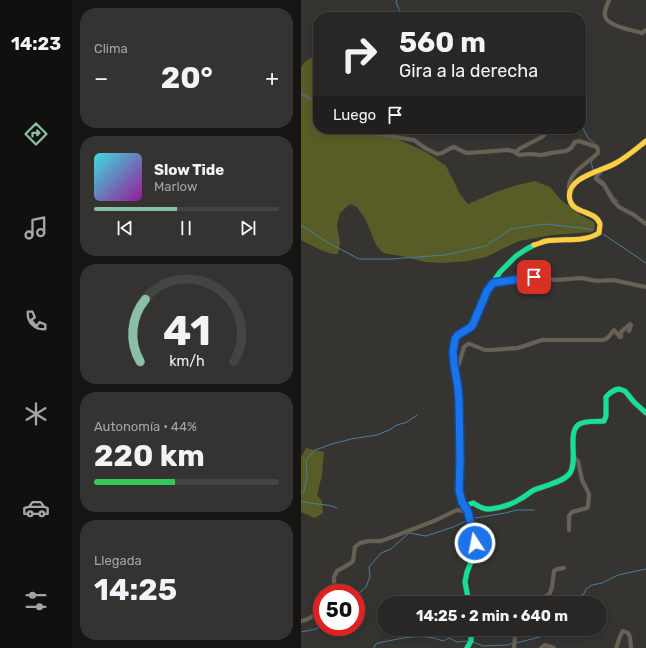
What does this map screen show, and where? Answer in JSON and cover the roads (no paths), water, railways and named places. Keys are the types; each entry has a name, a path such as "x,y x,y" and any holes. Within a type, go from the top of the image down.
{"main road":[{"path":"468,596 465,582 467,572 475,552 475,543 468,512 462,502 459,490 459,401 453,352 455,339 458,335 471,327 487,291 506,265 519,254 533,246 546,242 587,238 599,233 601,225 599,220 573,206 569,200 569,192 581,177 586,174 613,166 646,141"},
{"path":"464,506 473,503 482,509 494,509 524,498 531,492 570,475 577,426 581,422 604,421 606,414 606,399 607,395 611,392 620,390 625,391 646,413"},
{"path":"467,648 471,641 471,636"}],"street":[{"path":"609,0 605,13 606,18 610,23 642,33 646,30"},
{"path":"301,94 313,100"},
{"path":"379,134 413,140 437,154 454,147 464,152 508,150 516,152 519,155 542,155 551,152 566,151 571,148 575,142 579,141 597,147 598,152 578,170 569,181 569,192"},
{"path":"516,152 542,137 544,134"},
{"path":"602,170 596,179 604,185 615,203 646,224"},
{"path":"493,283 534,277 556,280 581,278 597,281 613,280 646,287"},
{"path":"455,369 459,364 464,347 468,344 485,350 518,348 542,340 603,340 607,339 614,330 621,337 621,332 630,324 629,331"},
{"path":"569,530 570,514 572,512 587,508 589,494 583,480 578,461 573,458"},
{"path":"301,621 314,615 321,593 333,586 334,577 337,572 353,561 355,547 360,543 381,541 390,538 457,510 468,512"},
{"path":"547,596 552,587 554,571 557,568 564,568"},
{"path":"616,648 619,642 620,634 623,631 629,632 631,648"},
{"path":"514,648 515,636"},
{"path":"541,648 545,645 554,648"}],"waterway":[{"path":"397,0 396,2 400,12"},
{"path":"586,134 588,138 596,145"},
{"path":"593,160 591,162 593,169"},
{"path":"598,177 605,183 614,198 618,201"},
{"path":"301,225 327,242 359,259 391,259 445,255 486,246 511,229 545,224 594,230"},
{"path":"603,234 646,263"},
{"path":"301,493 304,491 307,477 306,460 315,450 351,439 377,435 397,425 407,422 417,415"},
{"path":"301,501 328,505 337,508"},
{"path":"475,518 517,510 534,510"},
{"path":"365,588 370,577 369,567 381,553 391,549 409,533 426,536 466,521"},
{"path":"579,596 584,594 586,589 592,585 602,583 618,575 646,569"},
{"path":"301,632 313,630"},
{"path":"516,643 542,636"},
{"path":"374,648 378,643 411,637 427,637 443,641 449,638 457,642 468,641"},
{"path":"473,642 483,646 508,645 513,643"}]}
